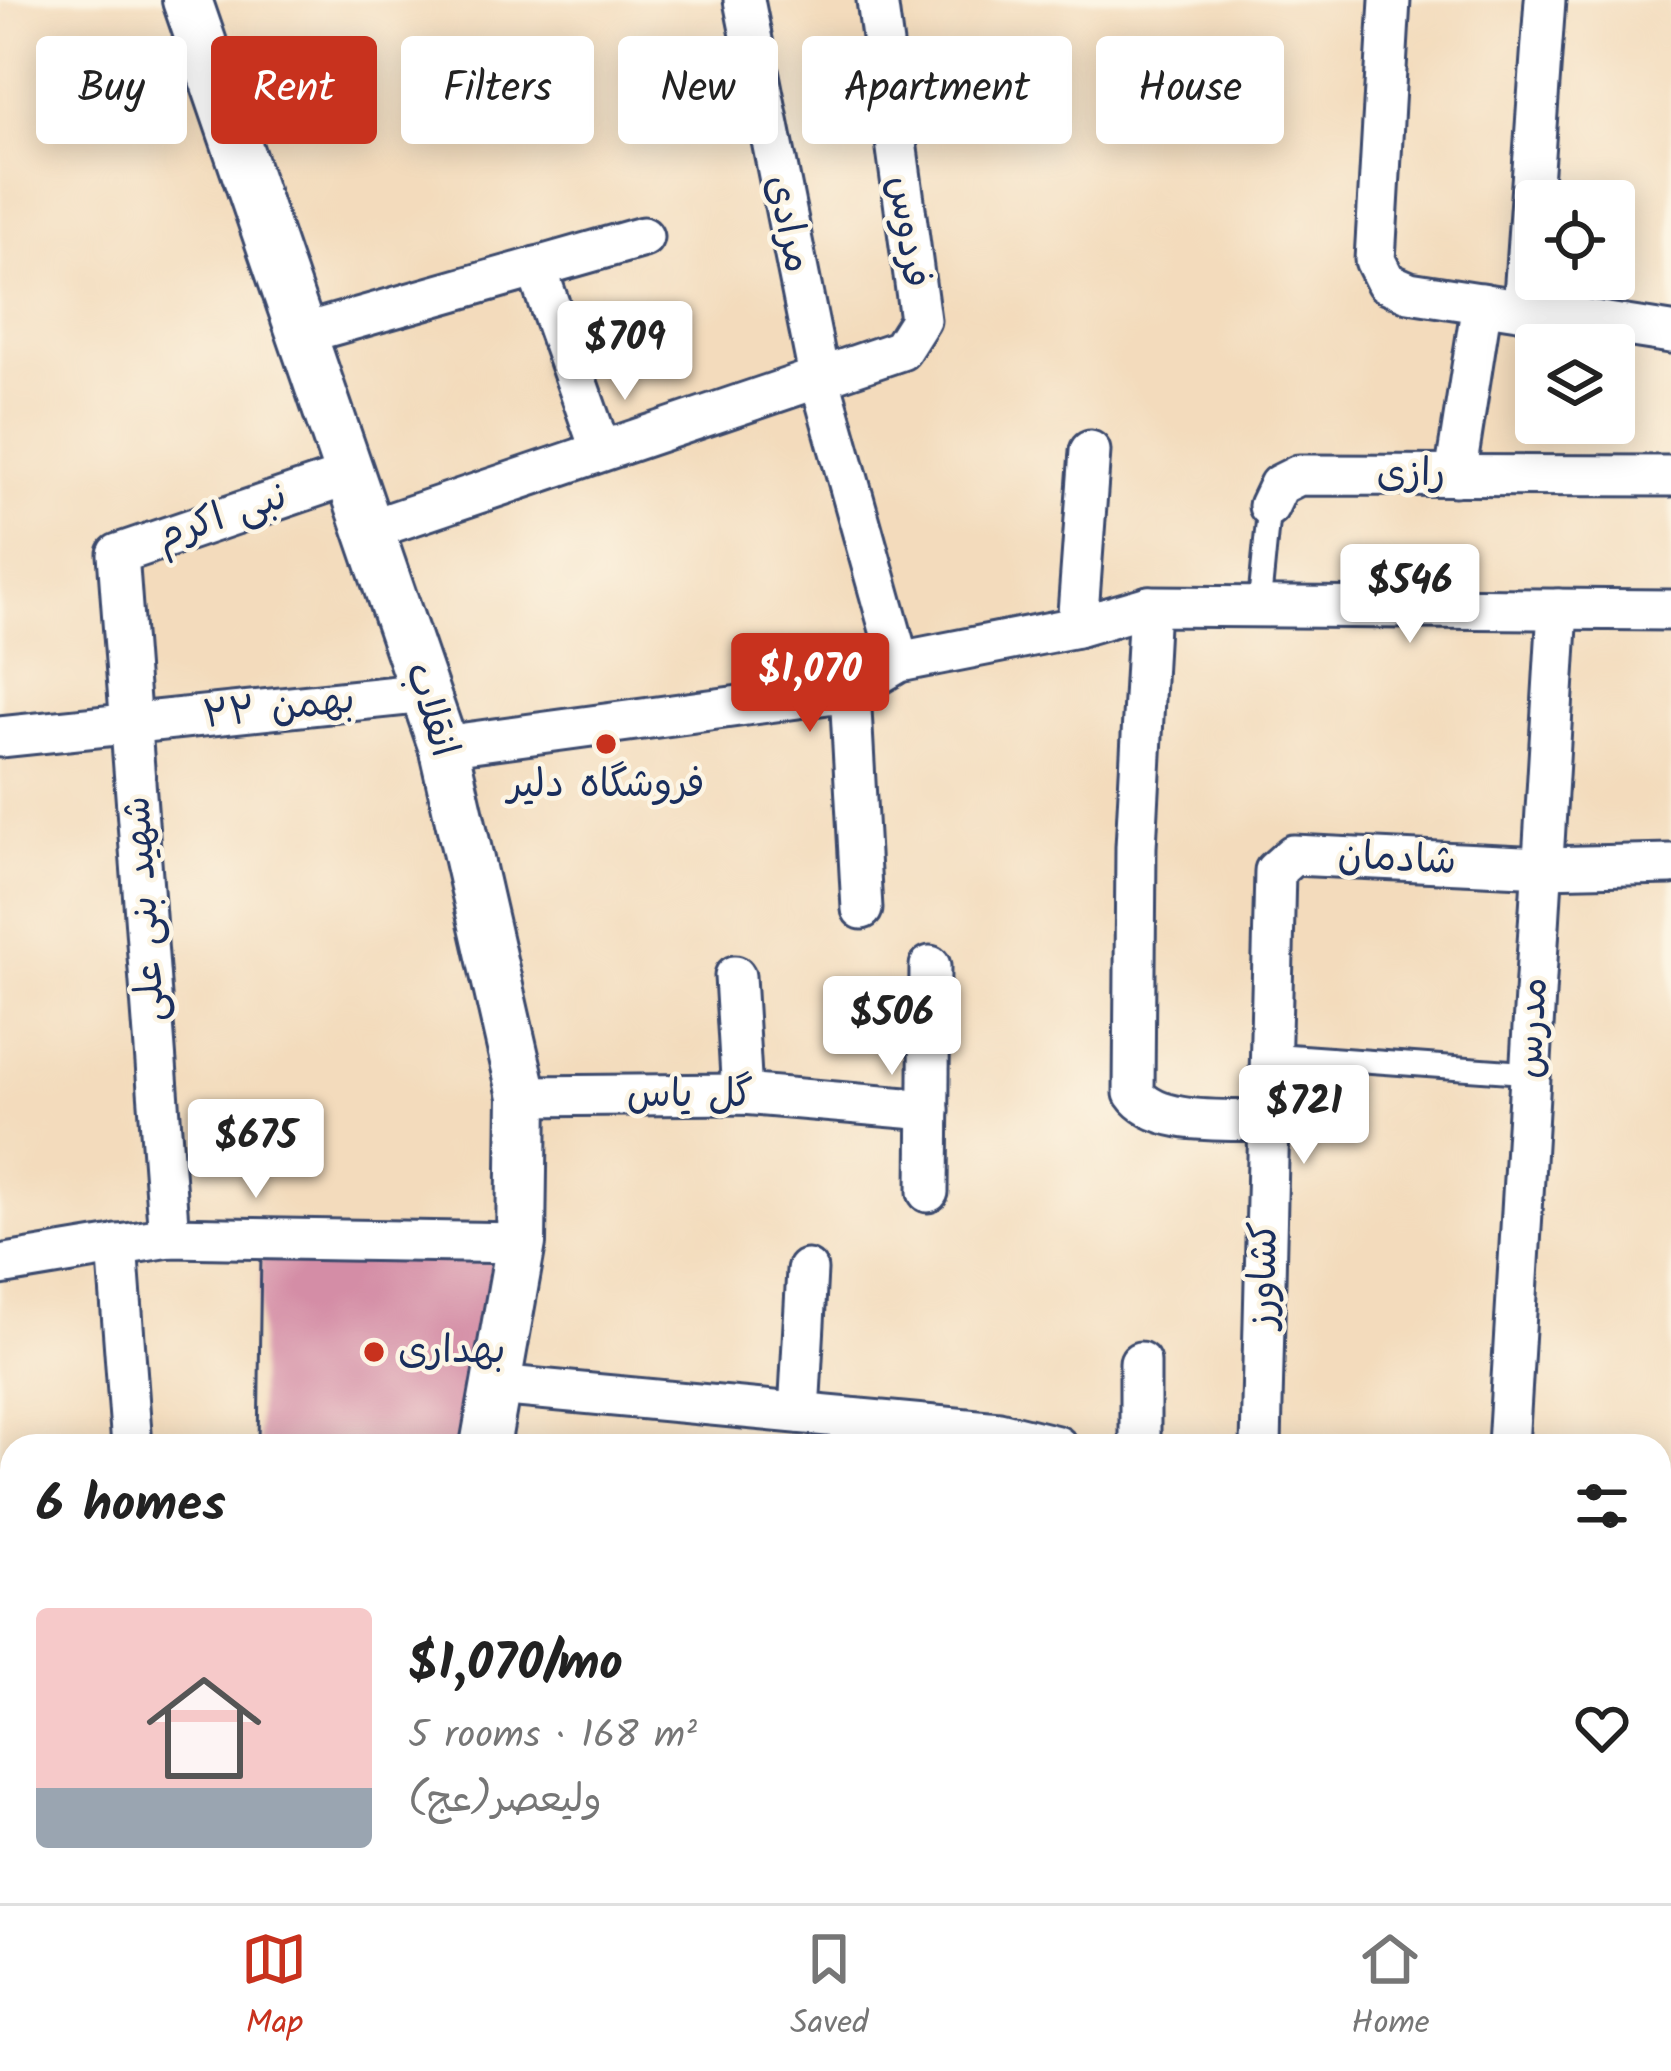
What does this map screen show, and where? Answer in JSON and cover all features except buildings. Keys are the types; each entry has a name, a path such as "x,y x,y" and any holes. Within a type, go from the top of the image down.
{"street":[{"name":"انقلاب","path":"188,0 443,746 523,1096 521,1243 487,1434"},
{"name":"مرادی","path":"744,0 819,376 899,662"},
{"name":"فردوس","path":"819,376 901,350 920,320 877,0"},
{"path":"1390,0 1375,260 1386,282 1408,292 1671,333"},
{"path":"1523,310 1545,0"},
{"path":"305,333 643,237"},
{"path":"536,267 601,451"},
{"path":"1455,476 1482,303"},
{"path":"372,529 819,376"},
{"path":"1077,627 1090,451"},
{"name":"نبی اکرم","path":"133,724 118,554 353,474"},
{"name":"رازی","path":"1269,506 1279,484 1299,475 1671,476"},
{"path":"1149,606 1136,847 1134,1093 1143,1106 1160,1113 1268,1121"},
{"path":"443,746 850,692 899,662 1077,627 1149,606 1671,610"},
{"name":"مدرس","path":"1509,1434 1558,609"},
{"path":"850,692 862,909"},
{"name":"۲۲ بهمن","path":"0,737 426,693"},
{"name":"شهید بنی علی","path":"133,724 169,1237"},
{"name":"شادمان","path":"1271,887 1275,871 1294,855 1543,867"},
{"path":"1543,867 1671,864"},
{"name":"کشاورز","path":"1261,1434 1271,887"},
{"path":"928,1192 930,966"},
{"path":"735,976 742,1094"},
{"name":"گل یاس","path":"523,1096 742,1094 929,1110"},
{"path":"0,1265 169,1237 521,1243"},
{"path":"117,1246 131,1434"},
{"path":"800,1413 807,1270"},
{"path":"1140,1362 1141,1434"},
{"path":"496,1384 800,1413 897,1434 1007,1434"}],"lane":[{"name":"رازی","path":"1259,607 1269,506"},
{"path":"1268,1054 1531,1072"}],"place":[{"name":"فروشگاه دلیر","path":"606,744"},
{"name":"بهداری","path":"374,1352"}]}
